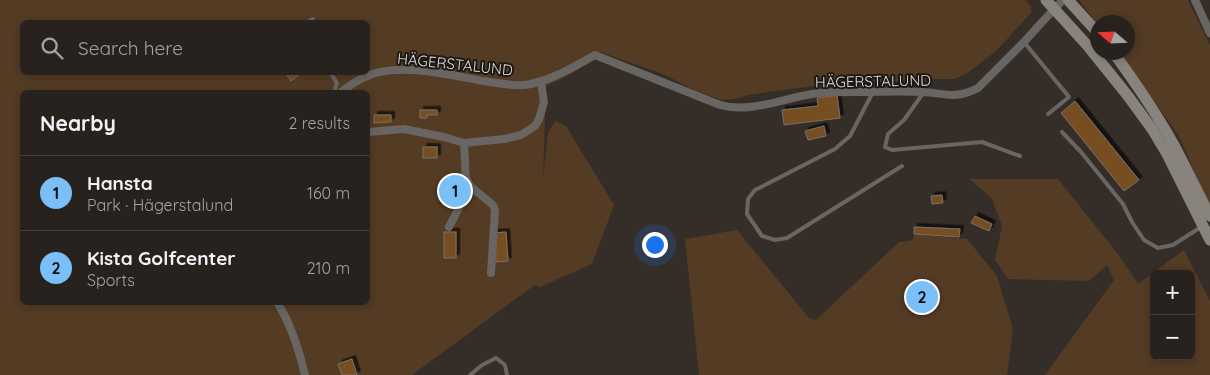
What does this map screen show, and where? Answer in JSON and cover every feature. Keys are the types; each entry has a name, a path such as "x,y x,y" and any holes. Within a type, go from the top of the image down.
{"main road":[{"path":"1046,0 1087,45 1128,96 1152,129 1207,221"},
{"path":"1068,0 1090,24"},
{"path":"1119,60 1174,146 1207,221 1210,240"}],"street":[{"name":"HÄGERSTALUND","path":"370,75 391,70 422,71 524,85 541,82 553,77 595,55 728,108 748,107 819,93 924,92 959,95 978,88 1064,0"},
{"path":"1194,0 1210,33"},
{"name":"HÄGERSTALUND","path":"344,90 368,75"},
{"path":"370,132 404,129 464,143 504,139 521,135 528,132 539,119 544,102 541,82"},
{"path":"449,227 464,191 466,178 464,143"},
{"path":"466,178 470,186 493,205 495,210 492,233 491,273"},
{"path":"278,305 283,312 296,345 305,375"}],"lane":[{"path":"1024,42 1069,97 1048,114"},
{"path":"332,75 337,83 335,90"},
{"path":"873,92 850,136 835,149 755,190 748,199 747,214 762,236 775,240 787,238 902,166"},
{"path":"924,92 904,120 888,134 885,147 892,150 982,142 1020,156"},
{"path":"1062,132 1081,152 1123,204 1144,240 1158,248 1172,245 1207,221"},
{"path":"470,375 482,364 496,358 505,365 507,375"}],"shaded area":[{"path":"0,0 1025,0 1031,6 1031,13 996,51 969,72 954,79 830,84 721,100 694,90 663,74 600,52 578,70 546,86 543,178 548,133 555,121 566,126 614,205 592,264 538,288 536,284 412,375 0,375"},
{"path":"1079,0 1188,0 1210,45 1210,205 1179,136 1125,60 1135,60 1135,15 1090,15"},
{"path":"970,179 1058,179 1118,254 1138,284 1150,275 1150,360 1195,360 1195,272 1210,301 1210,375 1045,375 1114,280 1107,265 1089,281 1008,279 995,260 1002,226 992,199"},
{"path":"737,230 809,318 816,320 899,242 913,240 914,234 967,239 997,276 1013,329 1007,375 699,375 685,239"},
{"path":"1184,250 1194,270 1157,270"}],"building":[{"path":"287,75 299,75 291,81"},
{"path":"837,95 840,118 784,125 782,110 818,106 817,98"},
{"path":"1075,101 1139,180 1124,191 1061,113"},
{"path":"420,110 437,110 437,115 427,115 427,118 420,118"},
{"path":"374,115 391,115 391,122 374,123"},
{"path":"824,126 826,136 808,140 805,131"},
{"path":"423,147 437,147 437,158 423,158"},
{"path":"942,195 943,203 932,204 931,196"},
{"path":"975,216 992,224 989,231 971,223"},
{"path":"914,227 960,229 959,237 914,234"},
{"path":"444,232 456,232 456,258 444,258"},
{"path":"506,232 508,261 496,262 494,233"},
{"path":"352,359 357,375 342,375 338,364"}],"place":[{"name":"Hansta","path":"455,191"},
{"name":"Kista Golfcenter","path":"922,297"}]}
